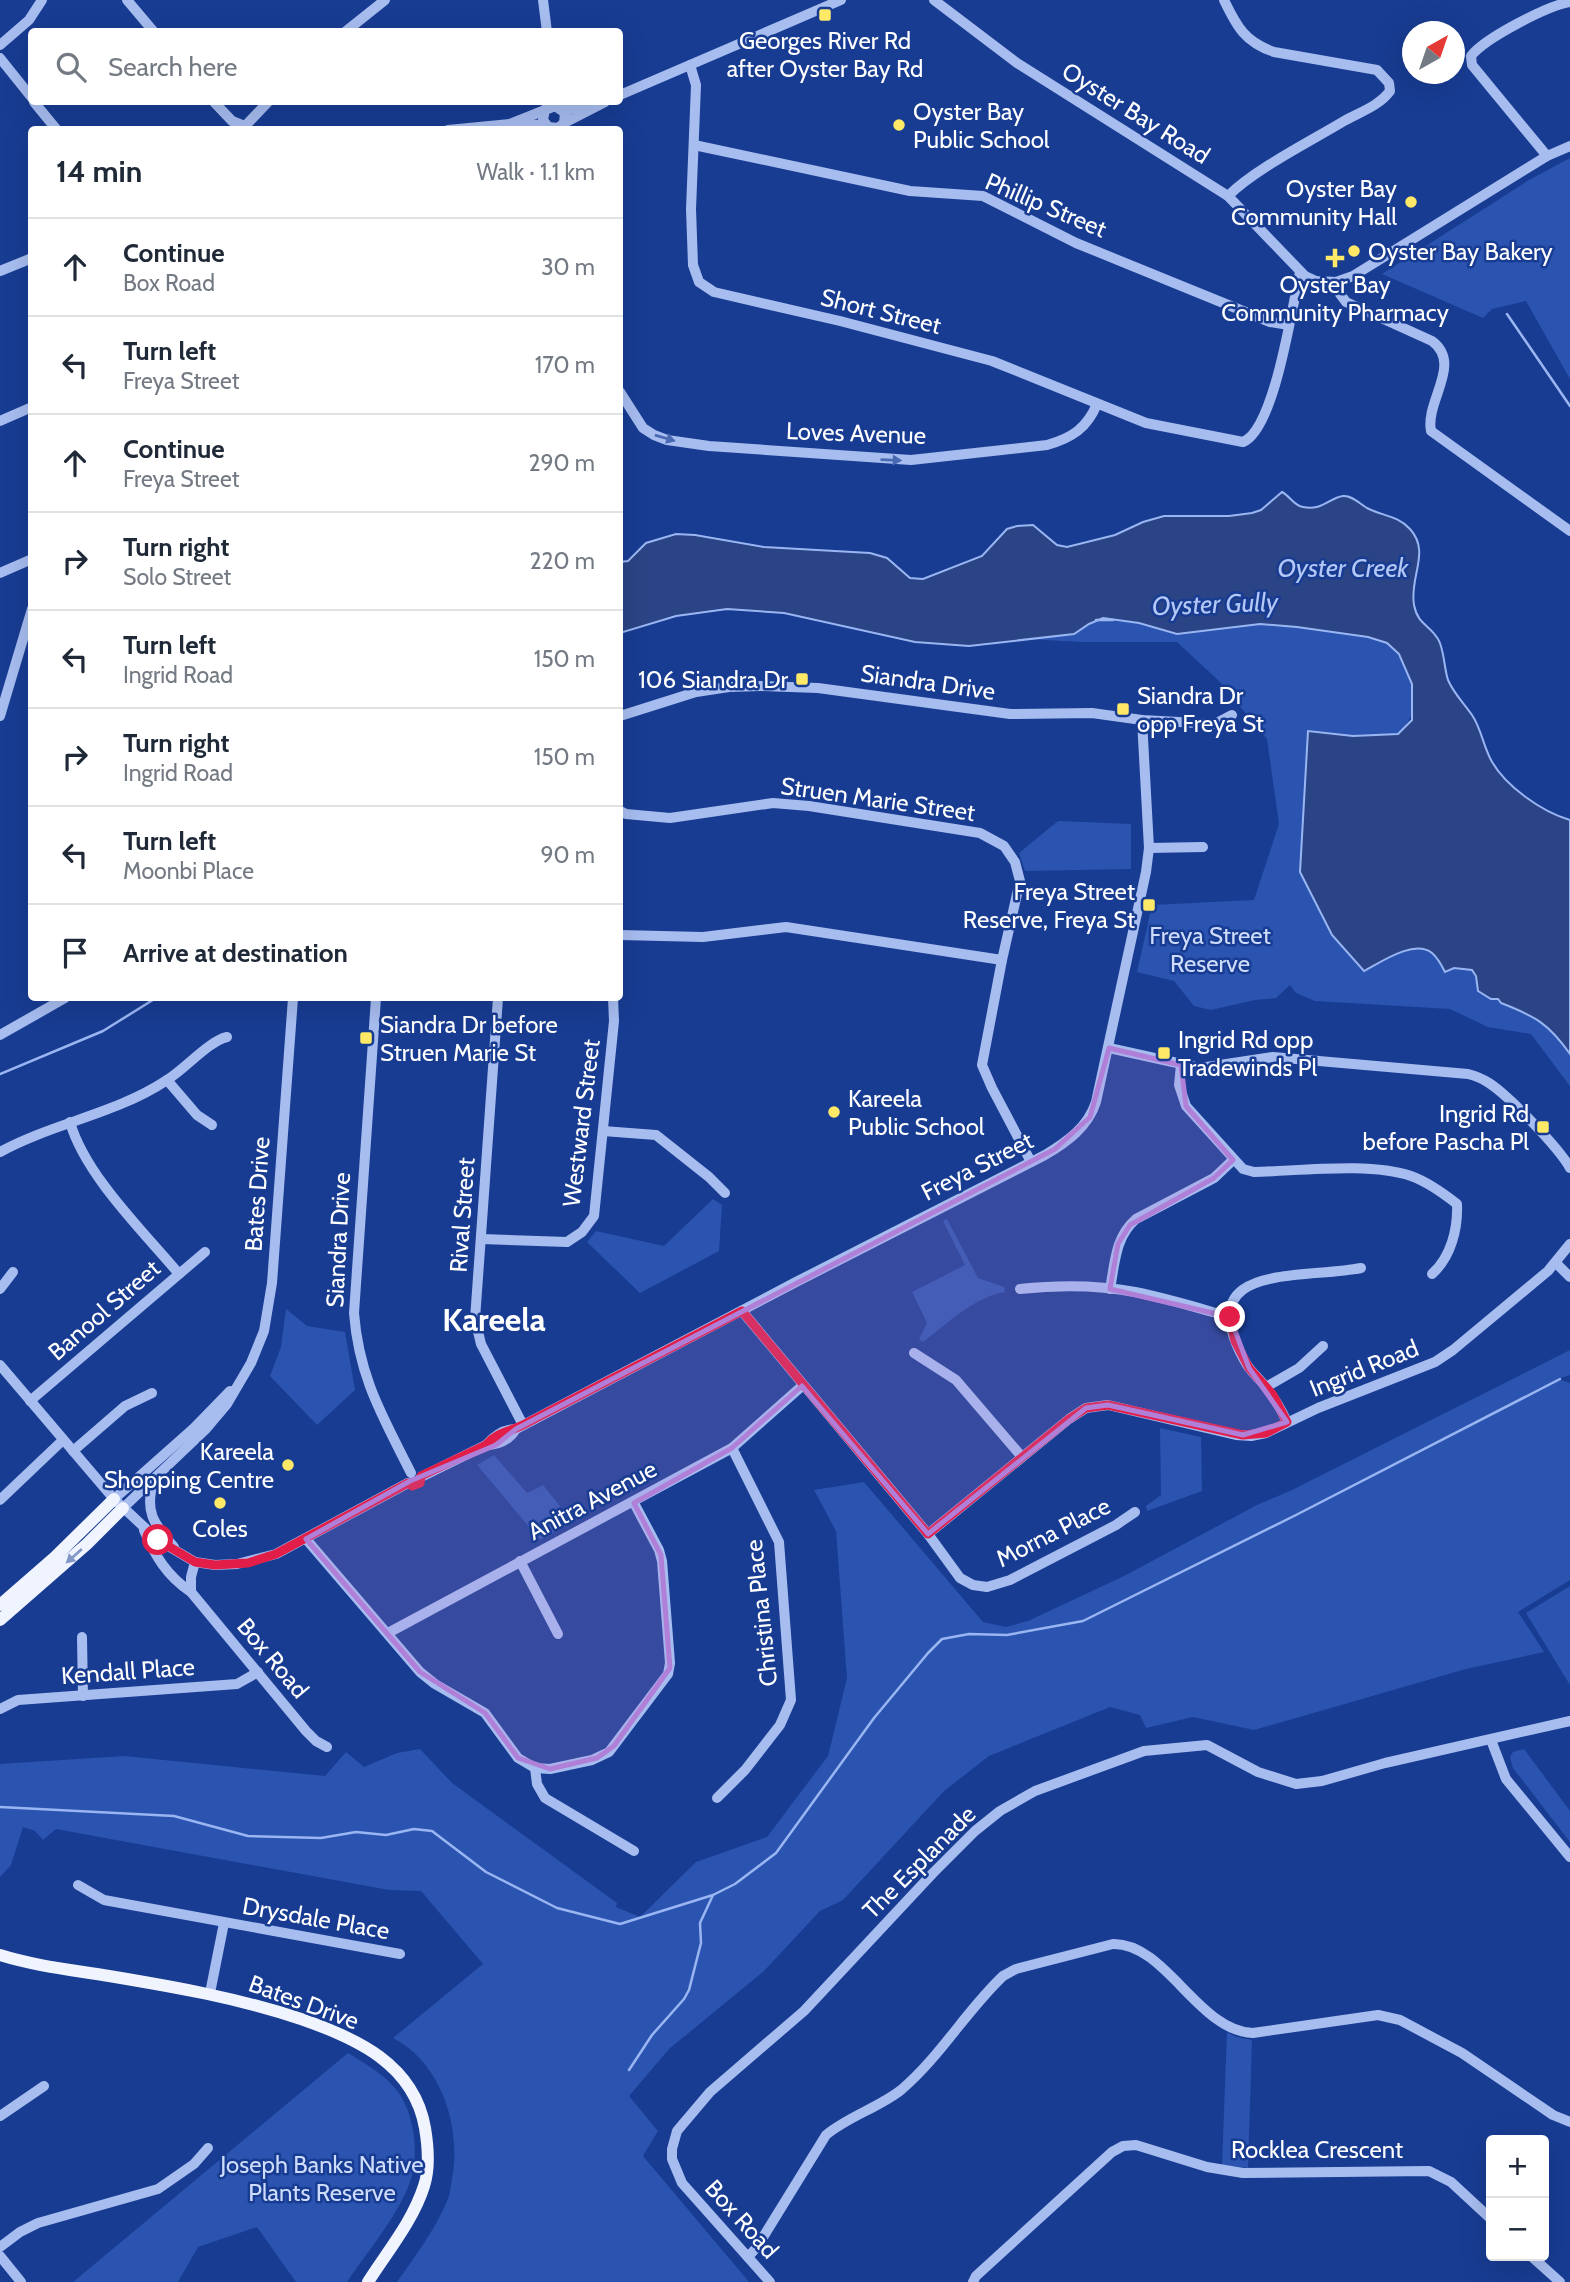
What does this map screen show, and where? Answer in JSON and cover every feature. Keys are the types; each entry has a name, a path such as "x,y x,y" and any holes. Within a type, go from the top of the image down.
{"main road":[{"name":"Bates Drive","path":"0,1605 118,1503"},
{"name":"Bates Drive","path":"0,1620 87,1544 118,1503"},
{"name":"Bates Drive","path":"0,1955 210,1993 256,2004 333,2031 385,2060 410,2089 423,2116 428,2161 424,2185 412,2212 368,2282"}],"street":[{"path":"0,45 29,20 42,0"},
{"path":"127,0 151,28"},
{"path":"351,28 372,13 384,0"},
{"path":"543,0 546,28"},
{"path":"623,94 841,0"},
{"name":"Oyster Bay Road","path":"934,0 1017,63 1228,196 1300,272 1313,280 1336,282"},
{"path":"1224,0 1240,29 1260,47 1377,70 1389,83 1390,91 1384,99 1278,161 1228,196"},
{"path":"1547,156 1472,65 1471,56 1477,49 1516,25 1549,8 1570,2"},
{"path":"0,58 28,94"},
{"name":"Short Street","path":"690,65 696,85 691,209 693,265 695,274 706,288 992,361 1146,423 1237,442 1249,440 1257,431 1286,349 1289,325"},
{"path":"37,105 54,126"},
{"path":"217,105 232,121 242,126"},
{"path":"248,126 265,105"},
{"path":"562,126 599,105"},
{"path":"547,106 542,116 547,126"},
{"path":"510,124 547,106 555,106 561,107 565,116 562,126"},
{"path":"489,126 535,126"},
{"name":"Phillip Street","path":"694,145 910,191 983,196 1076,243 1270,322 1289,325"},
{"path":"1570,146 1547,156 1366,269 1336,282 1346,302 1440,347 1445,355 1445,365 1429,421 1431,431 1570,531"},
{"path":"0,271 28,260"},
{"path":"1289,325 1300,272"},
{"name":"Loves Avenue","path":"623,397 642,428 667,440 761,451 887,460 911,460 1047,445 1080,430 1088,422 1097,404"},
{"path":"0,421 28,409"},
{"path":"0,573 28,561"},
{"path":"0,716 28,622"},
{"name":"Siandra Drive","path":"623,715 696,692 761,686 844,691 1010,714 1092,713 1142,720 1215,724 1232,715"},
{"name":"Freya Street","path":"191,1560 215,1565 248,1563 276,1554 413,1477 486,1445 495,1445 512,1436 519,1427 1066,1142 1090,1117 1096,1102 1143,892 1149,848 1142,720"},
{"name":"Struen Marie Street","path":"623,812 670,818 773,803 809,806 988,836 1004,846 1014,862 1019,876 1019,888 982,1065 1031,1162"},
{"path":"1149,848 1203,847"},
{"path":"623,935 703,937 786,927 1002,960"},
{"path":"0,1035 60,1001"},
{"name":"Bates Drive","path":"118,1503 155,1478 205,1430 227,1404 251,1363 268,1318 293,1001"},
{"name":"Siandra Drive","path":"376,1001 354,1313 360,1361 370,1390 413,1477"},
{"name":"Rival Street","path":"498,1001 476,1328 519,1427"},
{"name":"Westward Street","path":"482,1239 566,1242 582,1232 594,1216 614,1021 613,1001"},
{"path":"0,1152 18,1142 135,1098 167,1080 212,1043 227,1037"},
{"path":"1109,1048 1181,1065 1208,1068 1268,1057 1434,1069 1468,1074 1488,1082 1507,1098 1560,1153 1570,1168"},
{"path":"1181,1065 1179,1085 1186,1106 1243,1169 1254,1172 1388,1170 1412,1176 1436,1188 1457,1204 1458,1215 1450,1250 1446,1260 1432,1274"},
{"path":"167,1080 197,1115 212,1125"},
{"path":"70,1122 75,1141 89,1164 178,1274"},
{"path":"603,1131 656,1135 725,1193"},
{"path":"1110,1289 1118,1244 1130,1225 1141,1216 1214,1178 1233,1160"},
{"name":"Ingrid Road","path":"928,1534 1079,1412 1100,1405 1243,1435 1266,1433 1318,1408 1436,1362 1556,1264 1570,1244"},
{"name":"Banool Street","path":"30,1401 205,1252"},
{"path":"1556,1264 1570,1277"},
{"path":"1287,1422 1239,1350 1230,1317 1233,1301 1242,1289 1257,1280 1333,1274 1361,1268"},
{"path":"0,1289 13,1272"},
{"path":"1020,1289 1041,1287 1135,1292 1230,1317"},
{"name":"Morna Place","path":"742,1311 928,1534 960,1577 973,1585 987,1587 1010,1580 1116,1525 1135,1512"},
{"path":"1266,1387 1299,1368 1323,1346"},
{"path":"914,1353 956,1380 1022,1457"},
{"name":"Box Road","path":"0,1364 118,1503 158,1540 191,1560"},
{"name":"Anitra Avenue","path":"388,1633 732,1448 802,1385"},
{"name":"Bates Drive","path":"118,1503 236,1386"},
{"path":"73,1451 125,1406 152,1393"},
{"path":"0,1500 63,1440"},
{"name":"Christina Place","path":"717,1798 745,1770 780,1725 791,1700 779,1542 732,1448"},
{"path":"155,1478 150,1493 150,1511 160,1530 191,1560 191,1592"},
{"path":"306,1538 420,1672 435,1684 485,1713 518,1758 535,1768 555,1768 592,1760 609,1752 668,1674 670,1663 662,1561 634,1503"},
{"name":"Box Road","path":"142,1526 155,1558 176,1582 191,1592 306,1731 327,1747"},
{"path":"520,1561 558,1634"},
{"path":"82,1637 83,1696"},
{"name":"Kendall Place","path":"0,1709 18,1700 237,1684 258,1672"},
{"name":"The Esplanade","path":"682,2183 674,2169 672,2149 677,2131 692,2112 718,2084 804,2011 975,1831 1025,1796 1143,1751 1207,1745 1258,1772 1296,1784 1322,1781 1385,1763 1570,1721"},
{"path":"1490,1740 1506,1779 1570,1857"},
{"path":"535,1768 537,1784 545,1798 634,1851"},
{"name":"Drysdale Place","path":"78,1885 104,1900 400,1954"},
{"name":"Drysdale Place","path":"210,1993 224,1923"},
{"path":"748,2257 757,2247 826,2135 838,2125 898,2092 917,2075 1003,1976 1016,1969 1113,1944 1122,1944 1142,1952 1218,2020 1234,2030 1253,2033 1378,2015 1400,2020 1462,2053 1553,2115 1570,2122"},
{"path":"0,2116 44,2086"},
{"name":"Rocklea Crescent","path":"973,2282 976,2276 1102,2160 1123,2146 1136,2145 1207,2167 1243,2173 1430,2171 1451,2182 1486,2214"},
{"path":"0,2247 38,2223 158,2189 194,2164 208,2148"},
{"name":"Box Road","path":"682,2183 770,2282"},
{"path":"0,2256 21,2282"},
{"path":"1537,2261 1560,2282"}],"highlighted area":[{"path":"1109,1048 1181,1065 1186,1106 1233,1160 1214,1178 1130,1225 1118,1244 1110,1289 1230,1317 1249,1368 1287,1422 1243,1435 1108,1405 1086,1408 928,1534 802,1386 732,1448 634,1503 661,1555 670,1668 614,1746 597,1758 550,1769 518,1758 485,1713 420,1672 306,1539 410,1481 496,1445 516,1429 1055,1149 1090,1117"}],"green space":[{"path":"1570,158 1570,379 1526,301 1492,309 1483,318 1382,274 1529,180"},
{"name":"Freya Street Reserve","path":"1102,618 1220,629 1258,624 1303,627 1375,639 1385,642 1395,650 1409,673 1414,701 1410,718 1398,734 1353,736 1308,731 1305,799 1364,971 1398,953 1416,949 1425,949 1432,953 1445,971 1454,968 1472,970 1479,987 1502,1003 1537,1018 1556,1035 1570,1054 1570,1086 1531,1034 1488,1027 1450,1009 1315,1001 1296,993 1290,985 1276,998 1211,1010 1194,1006 1174,981 1137,972 1152,905 1254,900 1279,824 1267,739 1219,681 1177,642 1028,639 1074,634 1089,623"},
{"path":"1058,821 1131,824 1131,869 1025,871 1019,853"},
{"path":"713,1199 722,1205 719,1251 640,1293 587,1242 596,1231 664,1246"},
{"path":"947,1219 978,1278 1004,1287 1005,1292 972,1305 923,1342 919,1339 927,1323 912,1292 965,1265 943,1221"},
{"path":"286,1309 307,1326 345,1332 355,1390 317,1425 270,1376 281,1347"},
{"path":"1570,1350 1570,1375 1558,1379 1570,1383 1570,1580 1518,1612 1544,1652 1466,1669 1254,1730 1193,1717 1146,1728 1140,1715 1110,1707 989,1756 944,1791 843,1900 820,1911 764,1971 669,2049 629,2096 658,2131 643,2156 749,2282 397,2282 431,2232 448,2199 454,2154 449,2115 434,2078 423,2062 393,2038 483,1964 421,1891 389,1890 56,1829 43,1840 35,1831 23,1827 11,1865 0,1877 0,1764 124,1756 325,1776 346,1752 364,1767 397,1753 420,1749 452,1783 617,1903 616,1907 640,1917 696,1862 767,1837 828,1756 847,1678 836,1531 814,1490 864,1482 983,1622 1006,1627 1028,1621 1124,1576 1257,1505"},
{"path":"1160,1428 1201,1437 1202,1491 1147,1511 1146,1506 1161,1495"},
{"path":"494,1455 527,1493 543,1485 573,1522 540,1540 477,1465"},
{"path":"1570,1586 1570,1685 1526,1613"},
{"path":"1524,1749 1570,1811 1570,1842 1513,1768 1510,1757 1513,1752"},
{"path":"1227,2032 1252,2040 1248,2168 1222,2165"},
{"name":"Joseph Banks Native Plants Reserve","path":"348,2053 378,2072 392,2084 402,2098 410,2117 415,2150 413,2172 405,2195 347,2282 296,2282 257,2227 198,2247 178,2282 73,2282"}],"water":[{"path":"1282,492 1297,505 1310,508 1338,497 1350,497 1367,508 1400,521 1416,538 1419,556 1413,595 1416,612 1440,643 1448,680 1475,720 1491,760 1505,779 1525,797 1570,820 1570,1054 1540,1022 1478,991 1476,976 1472,970 1454,968 1445,972 1434,955 1425,949 1398,953 1364,971 1332,935 1300,872 1308,731 1353,736 1398,734 1412,720 1412,684 1399,654 1387,643 1368,637 1260,624 1177,634 1139,623 1103,618 1074,634 969,646 915,642 784,613 727,609 676,616 623,632 623,562 628,561 646,543 676,534 764,547 870,553 887,558 910,578 923,579 982,556 1007,529 1017,526 1033,525 1057,545 1067,547 1115,535 1164,516 1229,516 1261,510"}],"waterway":[{"path":"1507,314 1570,406"},
{"name":"Oyster Gully","path":"1096,620 1113,620"},
{"name":"Oyster Creek","path":"0,1074 103,1031 151,1001"},
{"path":"0,1807 174,1816 248,1836 321,1838 356,1832 386,1835 414,1829 432,1831 486,1872 557,1908 620,1924 713,1895 735,1884 776,1853 874,1718 942,1639 969,1634 1007,1635 1083,1621 1560,1379"},
{"path":"629,2070 652,2035 689,1990 701,1943 700,1923 713,1895"}],"place":[{"name":"Georges River Rd after Oyster Bay Rd","path":"825,15"},
{"name":"Oyster Bay Public School","path":"899,125"},
{"name":"Oyster Bay Community Hall","path":"1411,202"},
{"name":"Oyster Bay Bakery","path":"1354,251"},
{"name":"Oyster Bay Community Pharmacy","path":"1335,258"},
{"name":"106 Siandra Dr","path":"802,679"},
{"name":"Siandra Dr opp Freya St","path":"1123,709"},
{"name":"Freya Street Reserve, Freya St","path":"1149,905"},
{"name":"Siandra Dr before Struen Marie St","path":"366,1038"},
{"name":"Ingrid Rd opp Tradewinds Pl","path":"1164,1053"},
{"name":"Kareela Public School","path":"834,1112"},
{"name":"Ingrid Rd before Pascha Pl","path":"1543,1127"},
{"name":"Kareela Shopping Centre","path":"288,1465"},
{"name":"Coles","path":"220,1503"}],"district":[{"name":"Kareela","path":"494,1319"}],"route":[{"path":"158,1540 188,1559 215,1565 248,1563 276,1554 408,1483 416,1486 420,1483 421,1476 486,1445 492,1438 508,1429 516,1429 742,1311 928,1534 1086,1408 1108,1405 1236,1435 1266,1433 1287,1422 1273,1395 1249,1368 1235,1341 1230,1317"}]}
